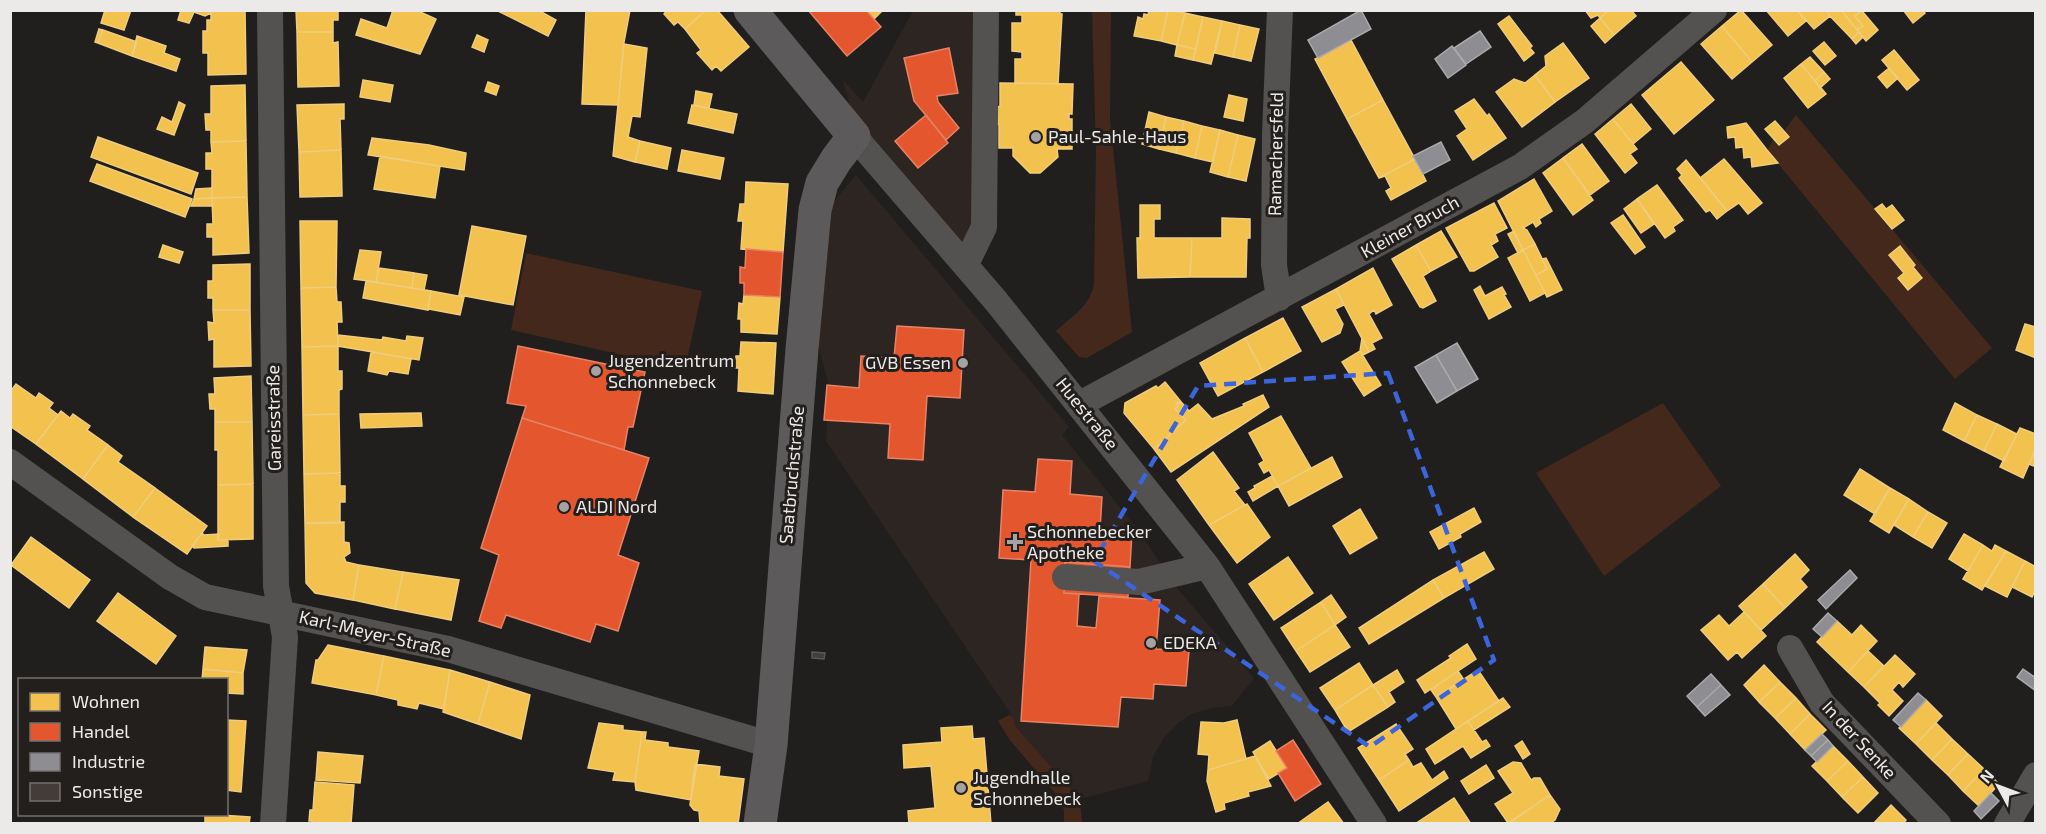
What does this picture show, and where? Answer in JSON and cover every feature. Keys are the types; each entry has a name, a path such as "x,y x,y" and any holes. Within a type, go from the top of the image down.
{"main road":[{"name":"Huestraße","path":"750,10 855,136"},
{"name":"Saatbruchstraße","path":"760,824 771,745 815,210 822,183 855,136"}],"street":[{"name":"Gareisstraße","path":"270,10 276,586 285,637 273,824"},
{"path":"966,264 984,227 986,10"},
{"name":"Ramachersfeld","path":"1279,298 1274,264 1274,241 1280,10"},
{"name":"Kleiner Bruch","path":"1080,404 1520,167 1585,121 1714,10"},
{"name":"Huestraße","path":"855,136 966,264 1207,566 1374,824"},
{"name":"Karl-Meyer-Straße","path":"10,462 189,589 205,597 448,649 771,745"},
{"path":"1065,577 1139,582 1207,566"},
{"name":"In der Senke","path":"1790,648 1822,703 1938,824"},
{"path":"2007,824 2036,776"}],"highlighted area":[{"path":"1388,373 1494,660 1370,747 1094,561 1198,386"}],"shaded area":[{"path":"913,11 974,11 972,232 956,250 857,135 843,80 863,102"},
{"path":"1092,11 1111,11 1110,119 1132,332 1087,358 1079,357 1056,331 1085,304 1094,283 1096,151"},
{"path":"1796,115 1992,348 1955,379 1767,150 1774,139 1780,145 1789,137 1784,131"},
{"path":"856,175 1069,427 1062,435 1138,530 1177,588 1254,678 1232,706 1194,713 1179,722 1165,736 1153,757 1148,781 1080,799 1015,726 1013,717 826,441 829,386 818,345 828,209"},
{"path":"526,253 702,291 685,369 511,330"},
{"path":"1663,403 1721,486 1604,576 1536,473"},
{"path":"1009,715 1013,717 1015,726 1080,799 1082,823 1064,823 1064,810 1054,792 1009,739 998,721"}],"building: Wohnen":[{"path":"105,10 131,10 124,30 101,23"},
{"path":"181,10 211,10 211,13 205,16 194,12 189,23 178,20"},
{"path":"211,10 245,10 246,74 208,75 208,53 203,53 203,31 207,31 207,20 211,20"},
{"path":"296,10 338,10 338,20 333,20 333,32 297,32"},
{"path":"393,10 416,10 436,19 420,54 356,35 361,19 387,28"},
{"path":"496,10 538,10 556,20 548,36"},
{"path":"586,10 630,10 624,42 618,105 582,104"},
{"path":"667,10 706,10 685,29 678,22 674,25 664,14"},
{"path":"706,10 717,10 749,47 721,71 716,66 712,70 697,53 701,50 685,29"},
{"path":"866,10 883,10 874,19"},
{"path":"1016,10 1060,10 1062,14 1058,84 1015,83 1015,59 1022,59 1022,52 1012,51 1012,23 1022,23 1022,15 1016,15"},
{"path":"1149,10 1168,10 1161,41 1134,36 1138,17 1143,19 1144,14 1148,15"},
{"path":"1168,10 1185,13 1177,45 1161,41"},
{"path":"1585,10 1609,10 1600,18 1598,15 1591,18"},
{"path":"1609,10 1631,10 1636,16 1614,35 1600,18"},
{"path":"1741,10 1772,45 1752,62 1722,26"},
{"path":"1766,10 1797,10 1806,21 1788,36"},
{"path":"1797,10 1826,10 1830,16 1814,29"},
{"path":"1832,10 1841,10 1859,32 1852,39 1828,14"},
{"path":"1841,10 1862,10 1855,16 1863,26 1857,30"},
{"path":"1905,10 1923,10 1925,13 1913,23"},
{"path":"1862,11 1878,30 1866,41 1857,30 1863,26 1855,16"},
{"path":"1185,13 1203,17 1196,49 1177,45"},
{"path":"1509,16 1532,46 1530,48 1534,53 1524,61 1498,24"},
{"path":"1203,17 1222,21 1211,64 1193,60"},
{"path":"1600,18 1614,35 1605,43 1591,26"},
{"path":"1222,21 1240,25 1233,57 1215,53"},
{"path":"1240,25 1259,29 1251,61 1233,57"},
{"path":"1722,26 1752,62 1732,79 1701,44"},
{"path":"99,29 103,30 98,43 95,42"},
{"path":"103,30 137,42 132,56 98,43"},
{"path":"297,32 333,32 333,43 338,42 339,86 298,87"},
{"path":"1859,32 1863,37 1856,44 1852,39"},
{"path":"477,35 488,40 484,52 472,47"},
{"path":"137,36 166,46 164,53 180,59 176,71 132,56"},
{"path":"1351,40 1383,100 1347,119 1315,59"},
{"path":"1824,42 1836,56 1825,65 1813,51"},
{"path":"1563,43 1589,78 1555,102 1535,75 1546,66 1545,56"},
{"path":"624,44 647,48 640,117 632,116 628,137 640,141 635,162 613,156"},
{"path":"1177,45 1196,49 1193,60 1175,56"},
{"path":"1894,50 1919,80 1907,90 1882,60"},
{"path":"1810,57 1824,72 1815,81 1801,64"},
{"path":"1681,62 1714,100 1674,134 1642,95"},
{"path":"1801,64 1826,94 1808,108 1784,78"},
{"path":"1889,68 1898,78 1887,88 1878,77"},
{"path":"1824,72 1830,79 1820,88 1815,81"},
{"path":"1535,75 1555,102 1522,127 1496,92 1514,79 1525,83"},
{"path":"363,80 393,85 390,102 360,97"},
{"path":"488,82 499,86 496,95 485,91"},
{"name":"Paul-Sahle-Haus","path":"1000,83 1073,84 1072,114 1069,114 1069,119 1072,119 1072,149 1057,149 1058,157 1040,173 1030,173 1013,156 1013,148 999,148 999,125 995,122 995,109 1000,106"},
{"path":"245,85 246,141 211,142 211,130 206,130 205,114 211,114 211,86"},
{"path":"696,91 712,94 709,108 694,105"},
{"path":"1229,95 1247,99 1243,121 1224,117"},
{"path":"1474,99 1487,116 1489,114 1506,138 1473,160 1457,136 1467,129 1455,111"},
{"path":"1383,100 1415,159 1379,178 1347,119"},
{"path":"179,102 185,105 174,135 157,129 162,117 172,122"},
{"path":"344,104 344,119 340,119 341,150 299,152 297,105"},
{"path":"1631,104 1651,129 1633,144 1613,119"},
{"path":"692,105 737,114 733,133 688,123"},
{"path":"1149,112 1166,117 1159,149 1142,144"},
{"path":"1166,117 1184,121 1176,153 1159,149"},
{"path":"1613,119 1637,149 1630,154 1637,163 1625,173 1595,134"},
{"path":"1184,121 1202,126 1195,158 1176,153"},
{"path":"1775,121 1789,137 1779,145 1765,129"},
{"path":"1746,123 1778,163 1752,167 1751,157 1744,158 1743,147 1736,148 1735,137 1728,138 1727,127"},
{"path":"1202,126 1220,130 1213,162 1195,158"},
{"path":"1220,130 1238,135 1228,177 1210,172"},
{"path":"1238,135 1255,139 1246,181 1228,177"},
{"path":"98,137 198,173 191,194 91,157"},
{"path":"372,138 429,145 466,153 464,170 368,155"},
{"path":"246,141 247,197 212,198 212,169 206,169 206,153 212,153 211,142"},
{"path":"640,141 671,148 667,169 635,162"},
{"path":"1582,144 1609,181 1590,195 1563,158"},
{"path":"341,150 342,196 300,197 299,152"},
{"path":"682,150 724,158 720,179 678,171"},
{"path":"380,156 440,166 435,198 374,189"},
{"path":"1563,158 1593,200 1573,215 1543,173"},
{"path":"1415,159 1426,181 1391,200 1386,191 1391,188 1385,176 1379,178"},
{"path":"1724,159 1762,203 1748,214 1739,203 1727,211 1700,178"},
{"path":"1686,160 1727,211 1717,219 1710,210 1706,212 1679,178 1682,175 1677,169"},
{"path":"97,164 192,199 185,217 90,181"},
{"path":"1534,179 1552,211 1539,219 1541,223 1536,227 1533,222 1523,228 1527,230 1535,244 1523,250 1498,201"},
{"path":"746,182 788,184 783,252 741,249 743,221 738,221 740,204 745,204"},
{"path":"1657,185 1683,220 1673,227 1675,231 1665,238 1637,199"},
{"path":"212,188 212,198 194,199 196,189"},
{"path":"247,197 249,253 213,255 213,237 207,237 207,224 213,224 212,198"},
{"path":"212,198 212,206 191,206 194,199"},
{"path":"1637,199 1654,224 1641,233 1624,209"},
{"path":"1494,203 1507,228 1495,234 1498,241 1491,245 1498,257 1470,271 1446,228"},
{"path":"1882,204 1886,209 1892,205 1904,220 1892,229 1875,209"},
{"path":"1140,205 1160,205 1160,219 1154,219 1154,238 1192,238 1190,277 1138,278 1137,238 1140,238"},
{"path":"1623,215 1645,247 1635,254 1611,223"},
{"path":"1222,218 1250,219 1246,277 1190,277 1192,238 1222,238"},
{"path":"300,221 337,221 336,287 301,288"},
{"path":"472,226 526,236 513,305 459,295"},
{"path":"1441,231 1457,257 1431,271 1416,245"},
{"path":"1514,231 1523,250 1518,253 1508,234"},
{"path":"1535,244 1547,269 1536,275 1523,250"},
{"path":"163,245 183,252 179,263 159,257"},
{"path":"1416,245 1431,271 1423,276 1436,301 1423,308 1420,307 1392,259"},
{"path":"1900,246 1922,278 1908,290 1898,278 1904,273 1889,255"},
{"path":"360,250 381,252 376,282 354,279"},
{"path":"1523,250 1545,293 1530,301 1508,258"},
{"path":"1546,258 1562,290 1547,297 1536,275 1547,269 1542,259"},
{"path":"250,264 250,310 213,310 213,298 208,298 208,281 213,281 213,265"},
{"path":"379,268 414,273 412,288 376,282"},
{"path":"1373,268 1392,305 1376,314 1374,310 1369,314 1382,338 1372,343 1375,349 1369,352 1336,289"},
{"path":"414,273 427,275 424,290 412,288"},
{"path":"366,281 431,291 428,310 363,298"},
{"path":"1480,286 1485,296 1502,287 1511,307 1489,319 1474,290"},
{"path":"336,287 337,302 341,302 342,322 337,322 338,346 302,347 301,288"},
{"path":"1336,289 1344,305 1335,309 1343,324 1340,333 1322,342 1302,307"},
{"path":"431,291 464,297 460,315 428,309"},
{"path":"744,295 780,297 777,334 741,332 741,319 738,319 739,303 743,304"},
{"path":"213,310 250,310 251,366 214,367 214,339 209,340 208,322 214,323"},
{"path":"1283,318 1301,351 1263,372 1245,338"},
{"path":"2025,324 2036,327 2036,358 2016,350"},
{"path":"338,335 382,340 383,337 406,341 407,336 423,338 419,360 338,346"},
{"path":"1245,338 1263,372 1218,396 1200,363"},
{"path":"1362,338 1369,352 1363,355 1360,351"},
{"path":"741,342 776,343 773,394 738,391 739,368 735,368 736,356 740,356"},
{"path":"338,346 338,371 342,371 339,414 303,415 302,347"},
{"path":"1360,351 1381,385 1364,396 1342,362"},
{"path":"371,352 411,359 408,374 389,371 387,375 368,371"},
{"path":"251,376 252,422 215,422 215,409 210,409 209,394 215,394 214,378"},
{"path":"1165,382 1182,403 1176,404 1178,406 1175,409 1186,420 1154,449 1124,413 1125,403 1156,386 1158,388"},
{"path":"16,384 36,398 39,393 53,403 49,408 58,415 36,444 10,426 10,392"},
{"path":"1263,395 1269,407 1171,472 1154,449 1186,420 1175,409 1178,406 1177,402 1182,403 1189,411 1198,404 1212,419 1244,406 1243,404"},
{"path":"1955,403 1977,415 1964,441 1943,430"},
{"path":"61,411 70,418 73,414 90,426 87,430 108,445 83,479 36,444"},
{"path":"421,413 422,426 361,428 360,414"},
{"path":"339,414 340,473 304,474 303,415"},
{"path":"1977,415 1997,424 1984,451 1964,441"},
{"path":"1281,416 1311,468 1278,486 1269,470 1264,473 1259,464 1264,461 1249,433"},
{"path":"215,422 252,422 253,484 218,485"},
{"path":"1997,424 2017,434 2004,461 1984,451"},
{"path":"2020,428 2036,434 2036,448 2023,478 2000,467"},
{"path":"108,445 122,456 118,462 155,488 133,517 83,479"},
{"path":"2036,448 2036,467 2029,464"},
{"path":"1213,452 1239,488 1234,491 1245,505 1209,525 1177,480"},
{"path":"1332,457 1342,477 1289,506 1278,486"},
{"path":"1860,469 1890,488 1875,514 1844,495"},
{"path":"340,473 340,486 345,486 345,502 340,502 340,523 305,523 304,474"},
{"path":"1272,476 1278,486 1253,501 1248,492"},
{"path":"253,484 253,539 218,540 218,485"},
{"path":"155,488 207,526 187,554 133,517"},
{"path":"1890,488 1909,499 1889,533 1870,521"},
{"path":"1909,499 1928,512 1913,537 1894,525"},
{"path":"1247,504 1270,537 1237,563 1209,525"},
{"path":"1474,508 1481,522 1460,534 1461,537 1439,549 1430,532"},
{"path":"1360,509 1377,538 1350,554 1333,526"},
{"path":"1928,512 1947,523 1932,548 1913,537"},
{"path":"344,522 344,542 349,543 350,553 344,557 346,562 359,565 353,600 315,593 306,583 305,523"},
{"path":"202,533 204,535 219,534 218,540 228,540 228,546 194,548 192,546"},
{"path":"1964,534 1983,545 1968,571 1949,559"},
{"path":"31,537 90,580 69,608 11,565"},
{"path":"1983,545 1992,551 1995,545 2006,551 1982,590 1963,579"},
{"path":"2006,551 2025,561 2007,597 1985,586"},
{"path":"1484,552 1494,569 1444,598 1433,580"},
{"path":"1795,554 1809,570 1800,579 1807,587 1785,608 1763,584"},
{"path":"1288,557 1313,593 1274,620 1249,584"},
{"path":"2025,561 2036,567 2036,589 2032,597 2012,587"},
{"path":"359,565 403,572 395,609 353,600"},
{"path":"403,572 459,580 451,620 395,609"},
{"path":"1433,580 1444,598 1369,644 1359,628"},
{"path":"1763,584 1785,608 1761,630 1739,606"},
{"path":"118,593 176,636 156,664 97,621"},
{"path":"1331,595 1346,617 1335,625 1321,602"},
{"path":"1321,602 1335,625 1296,651 1281,628"},
{"path":"1744,612 1766,636 1742,658 1737,652 1728,660 1701,630 1719,615 1729,626"},
{"path":"1837,621 1852,635 1861,625 1877,641 1848,672 1817,642"},
{"path":"1335,625 1350,647 1310,672 1296,651"},
{"path":"1467,644 1476,659 1425,693 1417,680 1451,658 1449,656"},
{"path":"328,645 384,656 376,695 312,683 316,660"},
{"path":"205,647 247,650 243,673 203,669"},
{"path":"1868,651 1884,666 1864,687 1848,672"},
{"path":"1895,655 1915,674 1903,687 1899,682 1892,690 1903,701 1889,716 1864,687"},
{"path":"384,656 450,670 444,709 419,703 417,709 398,705 398,700 376,695"},
{"path":"1359,663 1373,685 1335,710 1320,688"},
{"path":"1764,665 1780,682 1759,702 1744,685"},
{"path":"203,669 243,673 243,694 228,693 228,678 202,678"},
{"path":"450,670 490,682 478,724 443,712"},
{"path":"1397,670 1404,682 1389,692 1395,702 1388,707 1373,685"},
{"path":"1478,670 1499,701 1456,729 1436,697"},
{"path":"1458,671 1464,680 1436,697 1431,690"},
{"path":"490,682 530,695 521,739 478,724"},
{"path":"1780,682 1796,698 1775,718 1759,702"},
{"path":"1373,685 1388,707 1348,732 1335,710"},
{"path":"1503,698 1510,707 1474,730 1468,721"},
{"path":"1796,698 1810,714 1790,734 1775,718"},
{"path":"1926,700 1942,716 1916,744 1899,728"},
{"path":"1810,714 1826,730 1805,750 1790,734"},
{"path":"228,720 246,721 241,792 228,790"},
{"path":"1237,720 1246,759 1208,770 1209,755 1198,754 1201,722 1224,723"},
{"path":"1468,721 1482,742 1486,740 1490,746 1471,758 1463,746 1435,764 1426,749"},
{"path":"599,723 623,726 623,730 642,732 635,782 613,780 615,772 588,768"},
{"path":"1936,723 1952,739 1932,760 1916,744"},
{"path":"1396,724 1413,749 1405,754 1409,760 1379,780 1358,748"},
{"name":"Jugendhalle Schonnebeck","path":"972,726 973,739 984,738 991,824 909,824 908,811 935,808 931,766 904,768 903,745 942,742 941,728"},
{"path":"642,732 646,732 645,740 668,743 668,747 699,751 691,800 636,790 635,782"},
{"path":"1952,739 1968,754 1948,775 1932,760"},
{"path":"1270,741 1287,768 1269,779 1253,752"},
{"path":"1522,741 1530,754 1523,759 1515,746"},
{"path":"1833,746 1848,761 1827,781 1812,766"},
{"path":"318,752 363,756 360,783 316,780"},
{"path":"1968,754 1984,769 1963,791 1948,775"},
{"path":"1255,756 1271,786 1248,792 1249,796 1224,803 1225,809 1216,812 1207,781 1208,770"},
{"path":"1409,760 1413,767 1421,763 1432,780 1444,771 1448,778 1399,811 1379,780"},
{"path":"1848,761 1863,777 1842,797 1827,781"},
{"path":"1513,762 1521,763 1531,780 1540,778 1550,795 1508,823 1495,804 1513,793 1498,771"},
{"path":"695,764 720,767 719,776 744,779 738,824 700,824 699,811 694,810 690,805"},
{"path":"1486,765 1494,778 1469,794 1461,781"},
{"path":"1984,769 1999,784 1979,806 1963,791"},
{"path":"1863,777 1878,793 1858,813 1842,797"},
{"path":"315,782 354,785 351,824 312,824 312,821 309,821 310,810 313,810"},
{"path":"1550,795 1560,809 1555,820 1549,824 1508,824"},
{"path":"1454,798 1471,824 1415,824"},
{"path":"1328,802 1344,824 1297,824"},
{"path":"1891,805 1906,820 1903,824 1873,824"},
{"path":"205,816 250,817 249,824 205,824"}],"building: Handel":[{"path":"808,10 866,10 881,27 847,56"},
{"path":"949,48 958,93 937,96 938,102 959,128 946,140 914,101 904,58"},
{"path":"926,115 948,143 918,168 895,141"},
{"path":"746,249 783,252 780,297 744,295 744,283 740,283 740,267 745,268"},
{"path":"897,326 964,330 960,398 927,396 923,460 888,458 890,424 824,420 827,385 859,388 861,356 894,358"},
{"name":"Jugendzentrum Schonnebeck","path":"518,346 645,372 633,427 628,427 624,450 522,418 526,406 507,403"},
{"name":"ALDI Nord","path":"522,418 649,458 618,555 639,563 618,631 596,624 590,642 506,615 501,628 479,621 499,555 481,548"},
{"path":"1038,459 1072,461 1070,494 1102,497 1100,530 1132,532 1130,567 1065,562 1064,593 1079,594 1077,626 1096,628 1099,596 1160,600 1156,649 1189,651 1186,686 1154,684 1153,699 1121,697 1118,727 1021,721 1031,560 999,558 1003,490 1035,492"},
{"path":"1065,562 1130,567 1128,597 1064,593"},
{"path":"1293,740 1321,784 1295,801 1278,773 1287,768 1276,751"}],"building: Industrie":[{"path":"1361,10 1371,29 1318,58 1308,40"},
{"path":"1480,31 1491,47 1466,64 1454,48"},
{"path":"1452,46 1466,65 1448,78 1435,59"},
{"path":"1441,142 1450,160 1423,174 1413,156"},
{"path":"1457,343 1478,379 1457,391 1436,355"},
{"path":"1436,355 1457,391 1437,403 1415,367"},
{"path":"1850,570 1857,578 1826,609 1818,600"},
{"path":"1828,613 1837,621 1822,637 1813,629"},
{"path":"2023,669 2036,678 2036,691 2017,677"},
{"path":"1711,674 1721,685 1697,707 1687,696"},
{"path":"1721,685 1730,695 1705,716 1697,707"},
{"path":"1918,693 1926,700 1901,727 1893,720"},
{"path":"1822,734 1828,740 1811,756 1805,750"},
{"path":"1828,740 1833,746 1817,762 1811,756"},
{"path":"1991,793 1999,801 1981,819 1974,811"}],"building: Sonstige":[{"path":"812,652 825,653 824,659 812,658"}],"place":[{"name":"Paul-Sahle-Haus","path":"1036,137"},
{"name":"GVB Essen","path":"963,363"},
{"name":"Jugendzentrum Schonnebeck","path":"596,371"},
{"name":"ALDI Nord","path":"564,507"},
{"name":"Schonnebecker Apotheke","path":"1015,542"},
{"name":"EDEKA","path":"1151,643"},
{"name":"Jugendhalle Schonnebeck","path":"961,788"}]}
